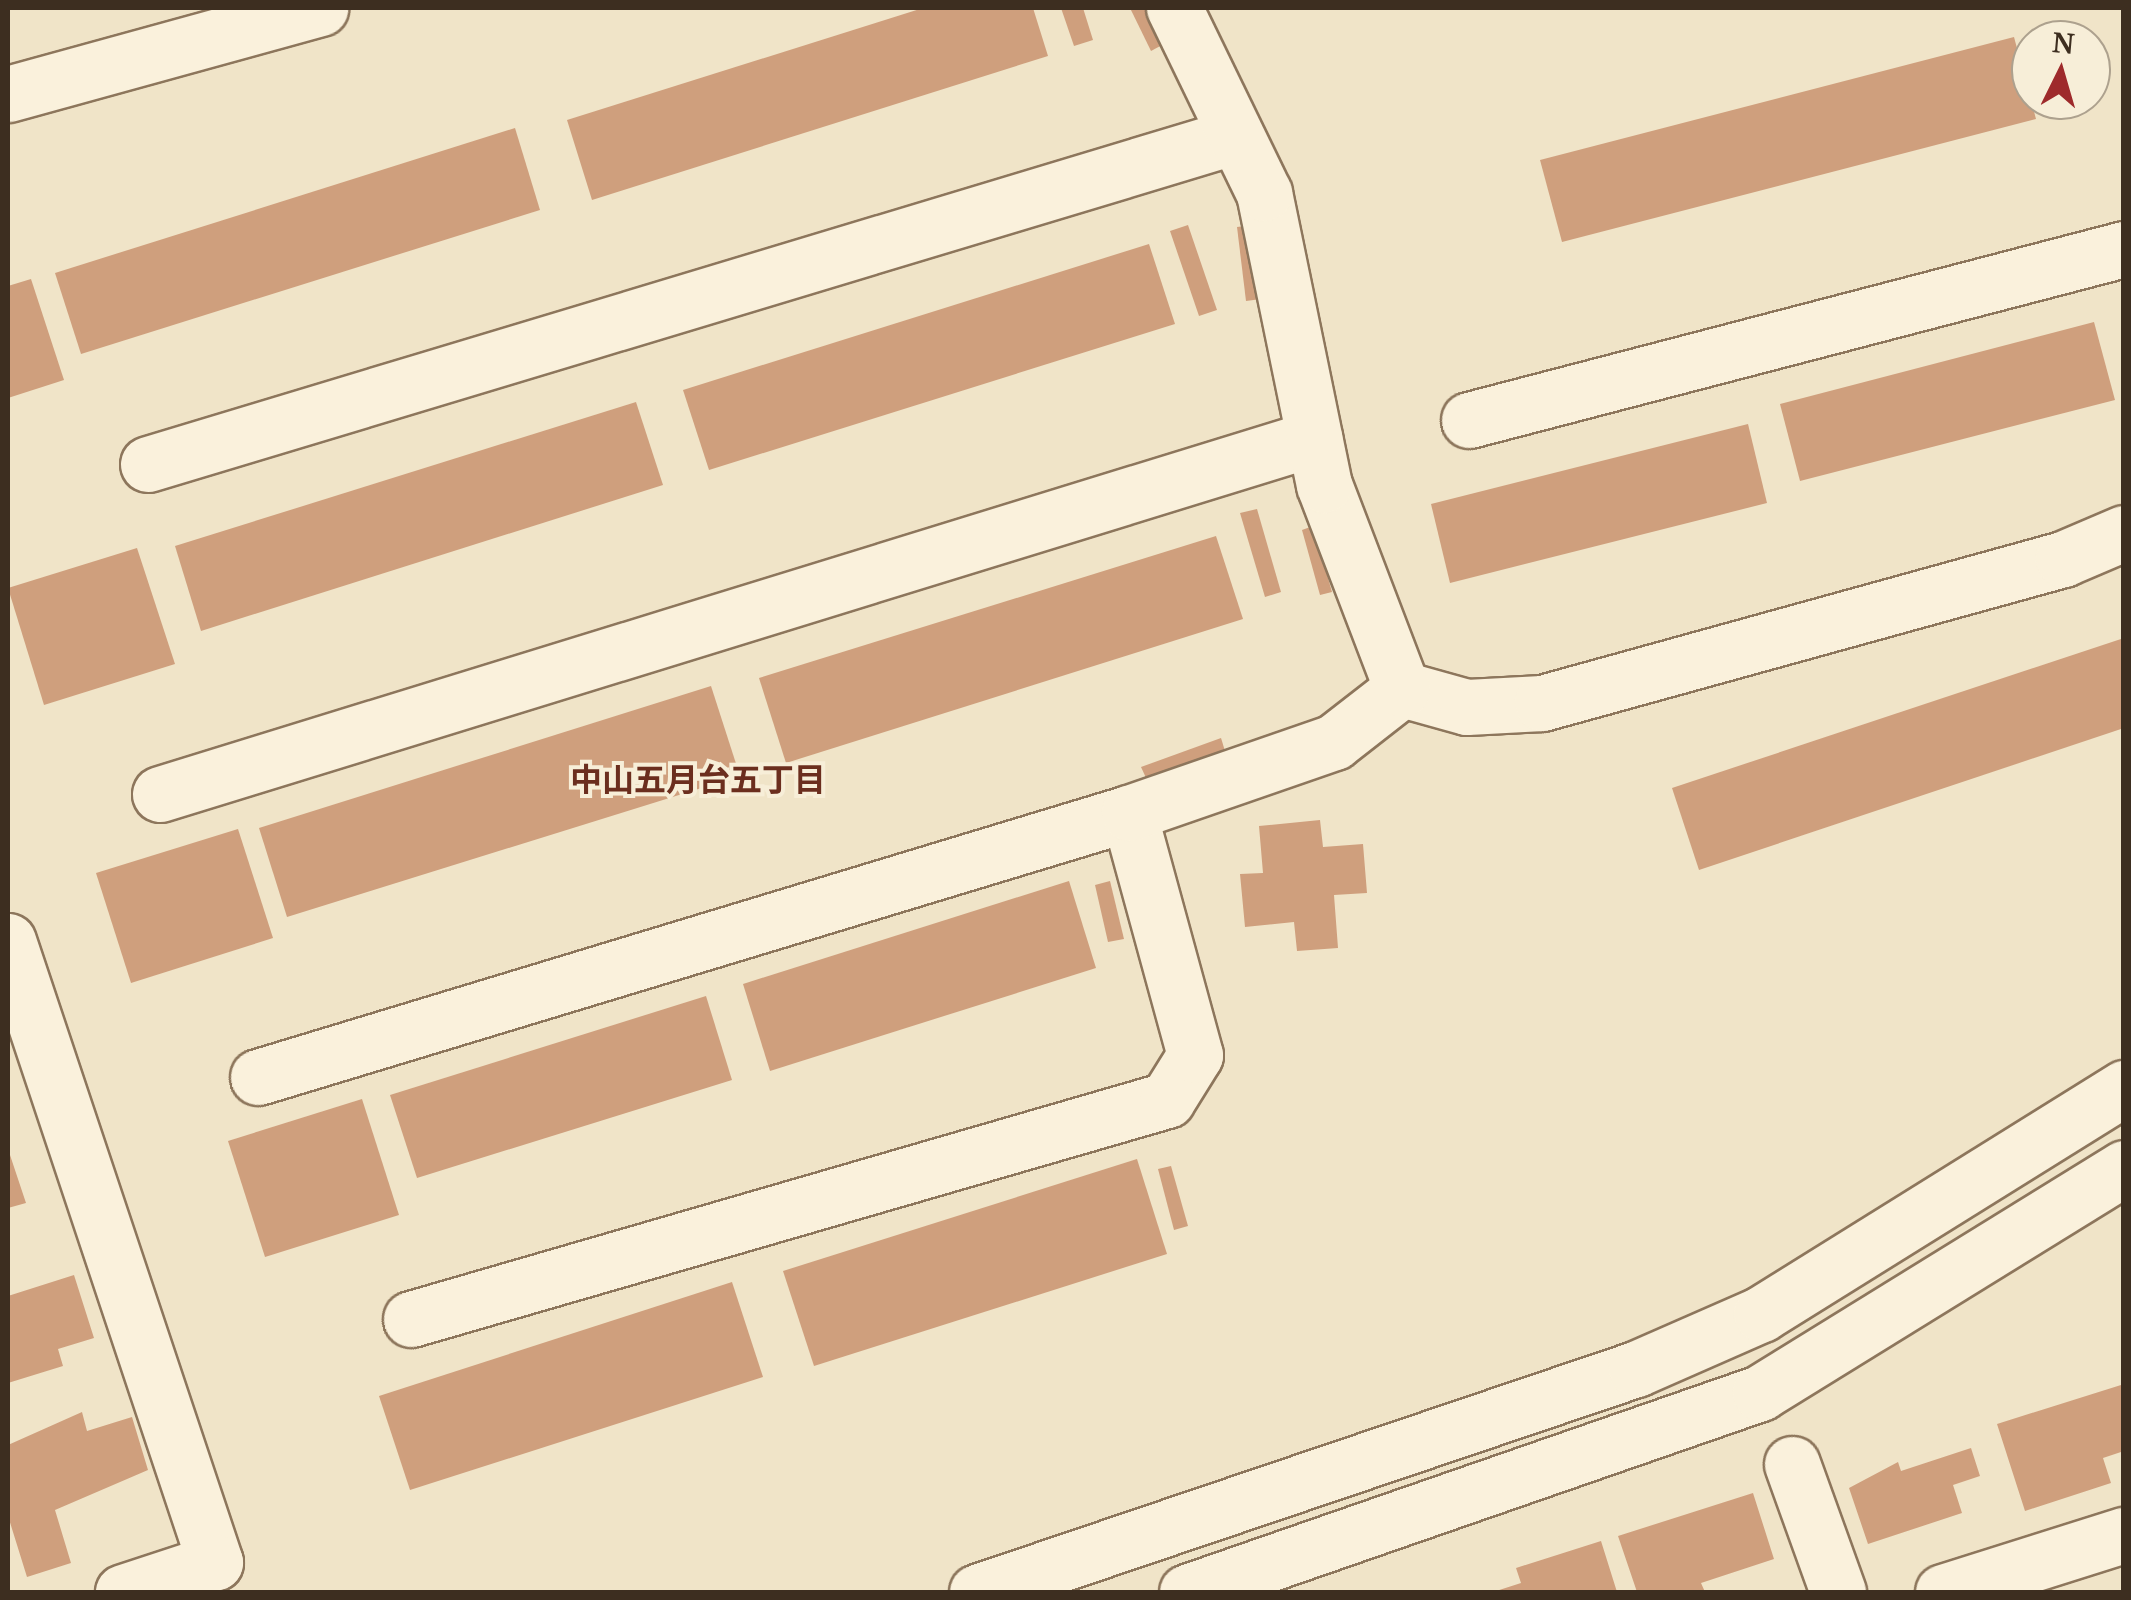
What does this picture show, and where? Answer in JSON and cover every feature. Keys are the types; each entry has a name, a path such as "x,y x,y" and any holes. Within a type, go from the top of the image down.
{"street":[{"path":"8,94 320,8"},
{"path":"1174,8 1264,193 1314,438 1350,570 1402,689"},
{"path":"148,464 1236,136"},
{"path":"1469,420 2124,249"},
{"path":"160,794 1314,438"},
{"path":"1402,689 1467,707 1542,704 2063,559 2124,533"},
{"path":"258,1077 1129,813 1334,742 1402,689"},
{"path":"411,1319 1166,1100 1195,1055 1129,813"},
{"path":"8,941 215,1562 124,1592"},
{"path":"978,1592 1636,1369 1762,1314 2124,1088"},
{"path":"1187,1592 1760,1393 2124,1168"},
{"path":"1792,1464 1838,1592"},
{"path":"1943,1592 2124,1535"}],"building":[{"path":"923,8 1033,8 1048,56 592,200 567,120"},
{"path":"1061,8 1083,8 1093,40 1074,46"},
{"path":"1130,8 1145,8 1164,44 1151,51"},
{"path":"2011,38 2011,120 2032,120 1562,242 1540,160"},
{"path":"515,128 540,210 81,354 55,273"},
{"path":"1188,225 1217,310 1199,316 1170,231"},
{"path":"1253,225 1261,299 1246,301 1237,227"},
{"path":"1149,244 1175,324 709,470 683,390"},
{"path":"31,279 64,380 8,398 8,286"},
{"path":"2094,322 2115,400 1800,481 1780,404"},
{"path":"636,402 663,485 201,631 175,546"},
{"path":"1748,424 1767,503 1450,583 1431,504"},
{"path":"1257,509 1281,592 1265,597 1240,513"},
{"path":"1313,526 1332,592 1320,595 1302,530"},
{"path":"1216,536 1243,619 786,763 759,678"},
{"path":"137,548 175,664 44,705 8,588"},
{"path":"2124,638 2124,728 1699,870 1672,788"},
{"path":"711,686 740,776 287,917 259,828"},
{"path":"1221,738 1225,751 1147,780 1141,767"},
{"path":"1320,820 1323,847 1363,844 1367,893 1334,895 1338,948 1297,951 1294,922 1245,927 1240,874 1263,873 1259,826"},
{"path":"238,829 273,938 131,983 96,873"},
{"path":"1069,881 1096,968 770,1071 743,984"},
{"path":"1110,881 1124,939 1108,942 1095,885"},
{"path":"706,996 732,1080 417,1178 390,1095"},
{"path":"362,1099 399,1215 265,1257 228,1141"},
{"path":"8,1149 26,1203 8,1208"},
{"path":"1137,1159 1167,1254 814,1366 783,1271"},
{"path":"1171,1166 1188,1226 1174,1230 1158,1169"},
{"path":"74,1275 94,1338 58,1349 63,1366 8,1383 8,1296"},
{"path":"732,1282 763,1377 410,1490 379,1396"},
{"path":"2121,1385 2124,1451 2103,1458 2111,1483 2025,1511 1997,1424"},
{"path":"82,1412 87,1431 132,1417 148,1470 55,1510 71,1563 27,1577 8,1516 8,1445"},
{"path":"1971,1448 1980,1476 1953,1485 1962,1513 1868,1544 1849,1488 1898,1462 1901,1471"},
{"path":"1753,1493 1774,1559 1701,1583 1705,1592 1637,1592 1618,1536"},
{"path":"1601,1541 1617,1592 1493,1592 1521,1583 1516,1568"}],"district":[{"name":"中山五月台五丁目","path":"698,779"}]}
